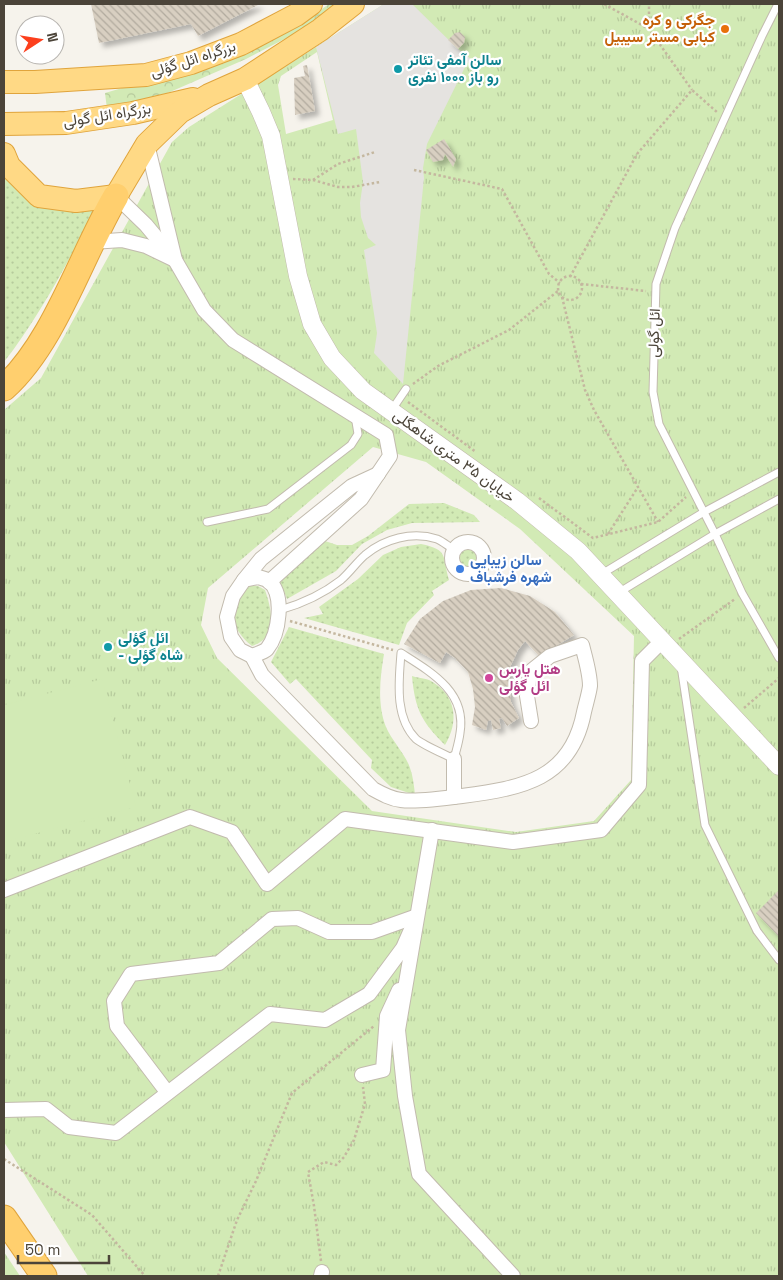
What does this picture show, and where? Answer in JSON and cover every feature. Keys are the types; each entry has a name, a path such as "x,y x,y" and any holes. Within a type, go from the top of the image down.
{"highway":[{"name":"بزرگراه ائل گؤلی","path":"4,82 35,82 146,75 191,63 241,44 296,15 311,4"},
{"path":"4,388 34,353 56,315 116,196 146,144 180,112 245,79 320,30 353,4"},
{"name":"بزرگراه ائل گولی","path":"4,124 66,123 133,113 209,96"},
{"path":"4,154 9,166 39,196 76,201 116,196"},
{"path":"4,1218 44,1276"}],"street":[{"name":"خیابان ۳۵ متری شاهگلی","path":"245,79 271,136 298,276 312,324 332,358 363,391 396,404 578,551 779,766"},
{"path":"146,144 175,260"},
{"path":"116,196 146,225 175,260 204,310 233,340 386,435 390,456 361,499 269,582"},
{"path":"92,242 122,240 146,246 175,260"},
{"path":"378,474 352,486 261,559 233,596 227,617 231,637 240,650 252,656 262,675 373,789 386,796 402,800 454,797 500,790 524,784 546,773 566,758 581,728 590,685 582,644 550,656 530,672 527,696 531,721"},
{"path":"244,580 258,577 269,582 276,594 279,614 276,630 266,650 252,656"},
{"path":"4,890 190,817 232,832 267,884 345,819 514,842 601,830 639,785 642,661 670,649"},
{"path":"454,760 454,797"},
{"path":"432,830 398,1030 405,1096 418,1174 513,1276"},
{"path":"167,1092 117,1026 114,1001 131,974 219,963 272,919 298,918 329,932 372,932 417,916"},
{"path":"4,1110 46,1109 69,1126 116,1133 270,1014 325,1020 369,994 403,948 417,916"},
{"path":"362,1075 383,1070 387,1016 410,961"}],"lane":[{"name":"ائل گولی","path":"778,4 675,228 656,284 653,392 659,424 715,534 742,593 779,658"},
{"path":"396,404 406,389"},
{"path":"207,522 268,509 351,445 358,434 355,415"},
{"path":"600,575 704,512 779,472"},
{"path":"618,593 715,534 779,499"},
{"path":"279,614 317,595 341,580 366,555 385,542 410,536 437,539 453,549"},
{"path":"670,649 705,825 757,931 779,960"},
{"path":"401,652 433,673 453,693 460,711 461,731 454,760 416,739 404,721 398,696 401,652"}],"path":[{"path":"604,4 649,29 692,90 724,118"},
{"path":"649,4 649,29"},
{"path":"570,277 636,154 692,90"},
{"path":"314,180 338,164 375,152"},
{"path":"414,170 502,189 549,274 560,283"},
{"path":"279,178 314,180 338,187 380,182"},
{"path":"406,389 438,366 509,330 558,291 560,283 565,278 576,278 581,284 582,291 577,298 570,300 562,297"},
{"path":"581,284 655,292"},
{"path":"558,291 562,297 585,390 594,410 658,522"},
{"path":"396,404 480,455"},
{"path":"608,534 638,487"},
{"path":"537,496 593,538 658,522 693,491"},
{"path":"670,649 742,593"},
{"path":"279,614 401,652"},
{"path":"734,717 779,678"},
{"path":"218,1276 237,1220 256,1181 292,1094 387,1016"},
{"path":"322,1274 308,1172 324,1162 336,1166 354,1140 365,1104 362,1075"},
{"path":"4,1159 92,1215 145,1276"}],"green space":[{"path":"329,4 340,4 304,29 246,59 140,105 107,109 105,93 242,53 300,24"},
{"name":"ائل گؤلی - شاه گؤلی","path":"384,4 779,4 779,1276 88,1276 4,1142 4,410 41,378 172,142 189,127","holes":["317,52 333,120 286,134 278,85 281,76","373,447 426,462 520,529 634,636 631,780 594,821 516,832 372,811 217,658 201,625 208,588"]},
{"path":"4,173 99,204 43,305 4,362"},
{"path":"444,503 474,515 480,522 412,523 387,530 362,544 336,571 287,599 279,579 325,541 337,545 352,545 368,536 409,504"},
{"path":"421,544 440,551 443,555 449,580 432,591 434,595 407,623 399,645 304,618 323,614 319,607 358,579 383,555 401,547"},
{"path":"468,549 474,552 477,558 474,564 468,567 462,564 459,558 462,552"},
{"path":"250,586 258,586 265,590 271,614 271,622 266,637 252,646 239,632 233,616 237,601"},
{"path":"289,627 384,654 381,672 381,710 386,727 408,763 413,778 415,795 391,787 371,768 372,760 296,679 290,684 271,662"},
{"path":"412,676 427,679 440,687 451,702 454,719 445,745 421,715 415,698"},
{"path":"102,679 136,807 4,842 4,705"},
{"path":"4,1252 20,1276 4,1276"}],"shaded area":[{"path":"384,4 412,4 458,49 471,59 466,65 427,144 423,168 424,178 403,384 374,353 377,333 364,250 376,245 368,238 361,217 360,203 363,182 356,129 338,134 316,47"}],"building":[{"path":"91,4 260,4 198,36 191,24 99,43"},
{"path":"460,32 465,37 464,43 458,49 448,40 455,33"},
{"path":"307,65 315,111 295,115 294,78 305,76 303,66"},
{"path":"444,139 456,159 453,167 445,154 443,160 433,162 426,150"},
{"path":"501,588 530,596 555,612 574,635 539,656 525,641 518,650 510,667 511,702 519,718 507,726 502,718 499,719 501,728 493,730 491,720 488,721 486,730 472,725 475,707 473,689 468,672 455,658 446,652 440,663 404,644 420,619 443,601 471,590"},
{"path":"779,890 779,937 756,913"}],"place":[{"name":"جگرکی و کره کبابی مستر سیبیل","path":"725,29"},
{"name":"سالن آمفی تئاتر رو باز ۱۰۰۰ نفری","path":"398,69"},
{"name":"سالن زیبایی شهره فرشباف","path":"460,569"},
{"name":"ائل گؤلی - شاه گؤلی","path":"108,647"},
{"name":"هتل پارس ائل گؤلی","path":"489,678"}]}
